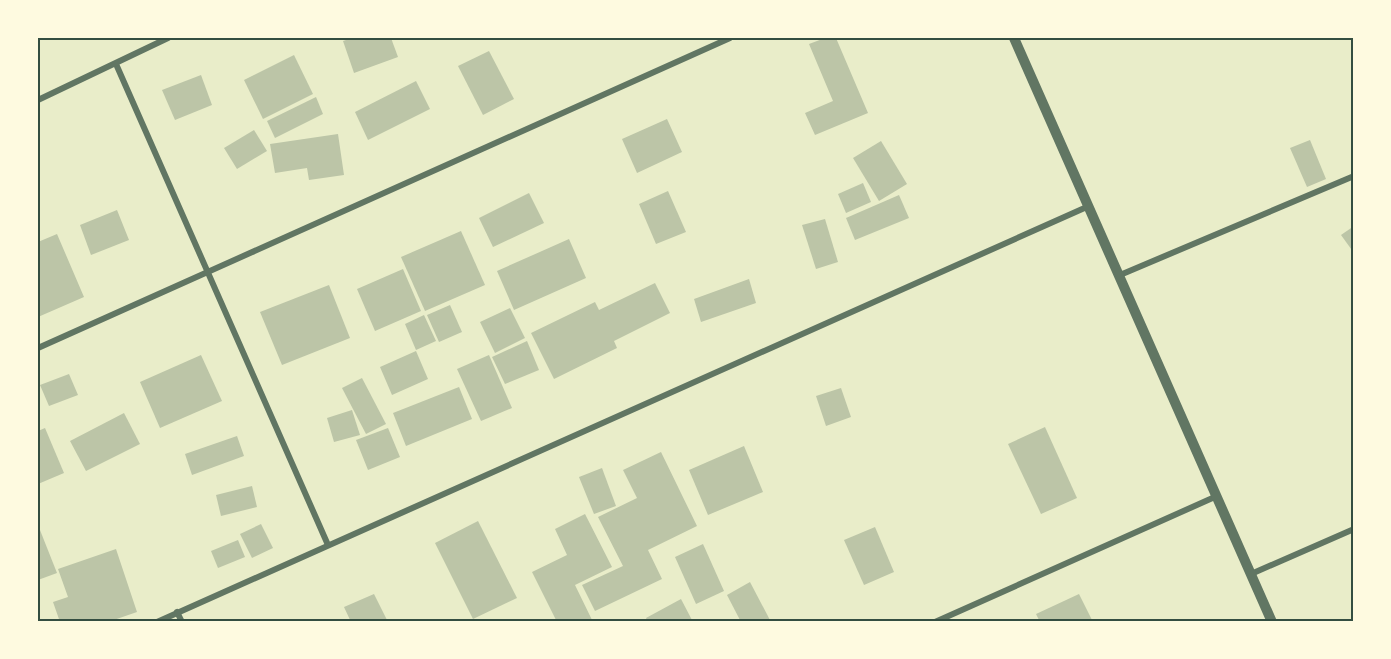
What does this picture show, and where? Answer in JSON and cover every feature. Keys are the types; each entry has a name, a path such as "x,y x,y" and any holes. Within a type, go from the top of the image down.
{"street":[{"path":"38,100 168,38"},
{"path":"38,348 730,38"},
{"path":"1014,38 1272,621"},
{"path":"116,63 328,545"},
{"path":"1119,275 1353,176"},
{"path":"157,621 1089,206"},
{"path":"935,621 1217,496"},
{"path":"1251,574 1353,529"},
{"path":"177,612 182,621"}],"building":[{"path":"352,38 391,38 398,57 354,73 343,41"},
{"path":"825,38 836,38 868,113 815,135 805,113 833,101 809,44"},
{"path":"489,51 514,99 483,115 458,66"},
{"path":"294,55 313,94 263,119 244,80"},
{"path":"201,75 212,105 175,120 162,90"},
{"path":"416,81 430,109 368,140 355,112"},
{"path":"316,97 323,114 275,138 267,121"},
{"path":"667,119 682,152 637,173 622,139"},
{"path":"254,130 267,151 237,169 224,148"},
{"path":"338,134 344,175 309,180 307,168 275,173 270,144"},
{"path":"1310,140 1326,179 1307,187 1290,148"},
{"path":"881,141 907,184 879,201 853,158"},
{"path":"863,183 871,202 846,213 838,194"},
{"path":"668,191 686,232 656,244 639,204"},
{"path":"529,193 544,223 493,247 479,218"},
{"path":"899,195 909,218 855,240 846,218"},
{"path":"117,210 129,240 91,255 80,225"},
{"path":"825,219 838,262 816,269 802,225"},
{"path":"1354,226 1354,253 1341,235"},
{"path":"461,231 485,285 425,311 401,257"},
{"path":"57,234 84,297 38,317 38,242"},
{"path":"569,239 586,278 514,310 497,271"},
{"path":"403,269 421,311 375,331 357,289"},
{"path":"749,279 756,303 701,322 694,299"},
{"path":"655,283 670,313 614,341 617,348 554,379 531,333 595,302 599,310"},
{"path":"329,285 350,338 282,365 260,312"},
{"path":"450,305 462,332 439,342 427,315"},
{"path":"510,308 525,338 495,353 480,322"},
{"path":"424,315 436,341 416,350 405,324"},
{"path":"527,341 539,370 505,384 492,357"},
{"path":"416,351 428,379 392,395 380,367"},
{"path":"201,355 222,401 160,428 140,382"},
{"path":"489,355 512,408 481,421 457,369"},
{"path":"69,374 78,395 49,406 40,385"},
{"path":"362,378 386,424 366,434 342,388"},
{"path":"459,387 472,419 406,446 393,413"},
{"path":"841,388 851,417 826,426 816,396"},
{"path":"352,410 360,435 334,442 327,418"},
{"path":"124,413 140,444 86,471 70,441"},
{"path":"1045,427 1077,498 1041,514 1008,444"},
{"path":"45,428 64,473 38,484 38,431"},
{"path":"388,428 400,457 368,470 356,440"},
{"path":"237,436 244,456 192,475 185,454"},
{"path":"744,446 763,492 708,515 689,470"},
{"path":"661,452 697,526 648,550 662,579 595,611 582,585 623,566 598,517 637,498 623,470"},
{"path":"602,468 616,506 594,514 579,477"},
{"path":"252,486 257,507 221,516 216,495"},
{"path":"585,514 612,567 575,585 593,622 557,622 532,572 567,555 555,529"},
{"path":"478,521 517,598 473,619 435,543"},
{"path":"261,524 273,548 252,558 240,534"},
{"path":"38,525 57,573 38,580"},
{"path":"875,527 894,572 864,585 844,540"},
{"path":"238,540 245,557 218,568 211,551"},
{"path":"703,544 724,591 696,604 675,557"},
{"path":"116,549 137,612 108,622 60,622 53,602 68,597 58,569"},
{"path":"750,582 771,622 741,622 727,595"},
{"path":"374,594 388,622 351,622 344,607"},
{"path":"1079,594 1093,622 1040,622 1036,614"},
{"path":"681,599 693,622 648,622 646,618"}]}
